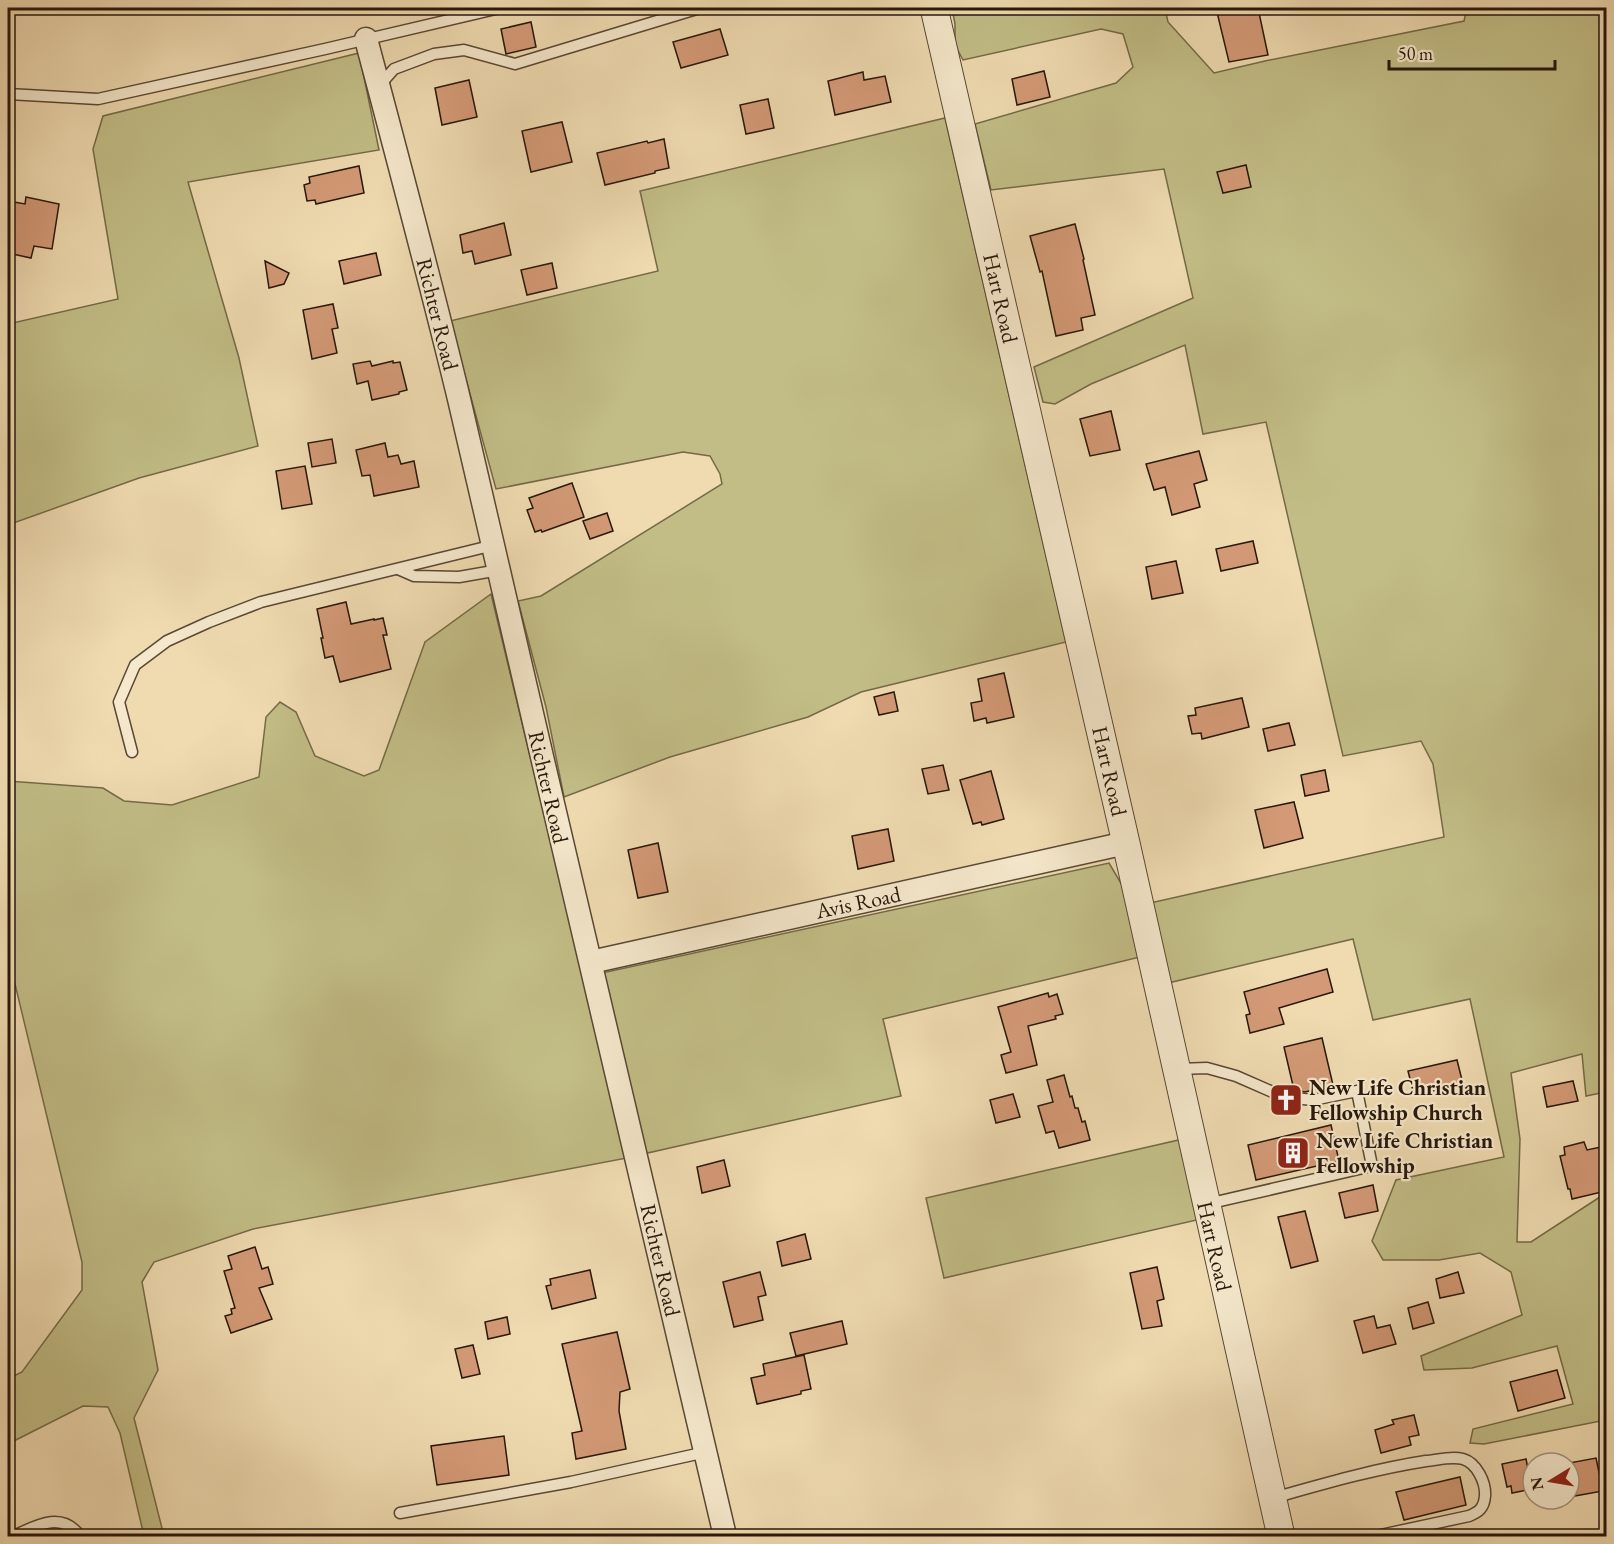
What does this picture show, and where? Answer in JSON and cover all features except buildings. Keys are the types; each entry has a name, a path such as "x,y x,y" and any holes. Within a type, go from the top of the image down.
{"street":[{"name":"Hart Road","path":"934,8 1126,843 1281,1536"},
{"name":"Richter Road","path":"366,39 420,241 500,570 706,1452 722,1535"},
{"name":"Avis Road","path":"591,962 1126,843"}],"lane":[{"path":"8,94 98,99 500,8"},
{"path":"379,87 394,69 434,54 464,50 514,64 700,8"},
{"path":"132,752 119,702 135,665 167,641 261,602 494,545"},
{"path":"398,569 414,576 459,576 500,570"},
{"path":"1177,1069 1207,1068 1236,1076 1284,1096 1313,1100 1357,1091 1372,1166 1206,1205"},
{"path":"400,1513 571,1482 706,1452"},
{"path":"1273,1498 1407,1464 1449,1458 1465,1459 1475,1467 1483,1480 1485,1495 1482,1508 1477,1513 1376,1536"},
{"path":"14,1536 57,1521 73,1527 80,1536"}],"shaded area":[{"path":"952,8 1165,8 1168,22 1214,73 1464,21 1467,8 1606,8 1606,1092 1586,1096 1582,1054 1511,1073 1520,1139 1517,1242 1531,1242 1606,1193 1606,1420 1484,1444 1470,1443 1473,1429 1573,1404 1557,1346 1472,1368 1424,1370 1421,1356 1522,1315 1511,1272 1480,1253 1439,1260 1383,1260 1372,1241 1396,1180 1504,1157 1470,999 1373,1020 1353,939 1168,983 1150,903 1444,837 1433,764 1421,741 1343,756 1266,422 1203,434 1185,345 1091,384 1055,404 1043,402 1034,367 1193,298 1164,169 991,190 975,124 1116,83 1133,67 1123,34 1101,29 963,60 955,45"},
{"path":"359,53 379,150 188,182 239,358 258,446 139,478 8,525 8,324 118,299 93,149 103,116"},
{"path":"945,118 1066,642 861,692 808,717 670,757 564,797 546,707 518,601 541,596 722,484 720,474 710,456 683,452 496,489 450,321 658,271 640,191"},
{"path":"491,594 627,1158 253,1229 154,1262 142,1282 158,1370 134,1418 164,1536 144,1536 120,1433 108,1407 83,1406 8,1444 8,1379 22,1372 82,1290 82,1262 8,955 8,781 103,788 124,801 172,805 259,777 266,717 280,702 296,712 315,756 364,776 379,770 425,642"},
{"path":"1109,863 1122,885 1140,957 883,1019 901,1096 643,1154 602,973"},
{"path":"1183,1139 1201,1219 944,1278 926,1198"}],"place":[{"name":"New Life Christian Fellowship Church","path":"1286,1100"},
{"name":"New Life Christian Fellowship","path":"1293,1153"}]}
